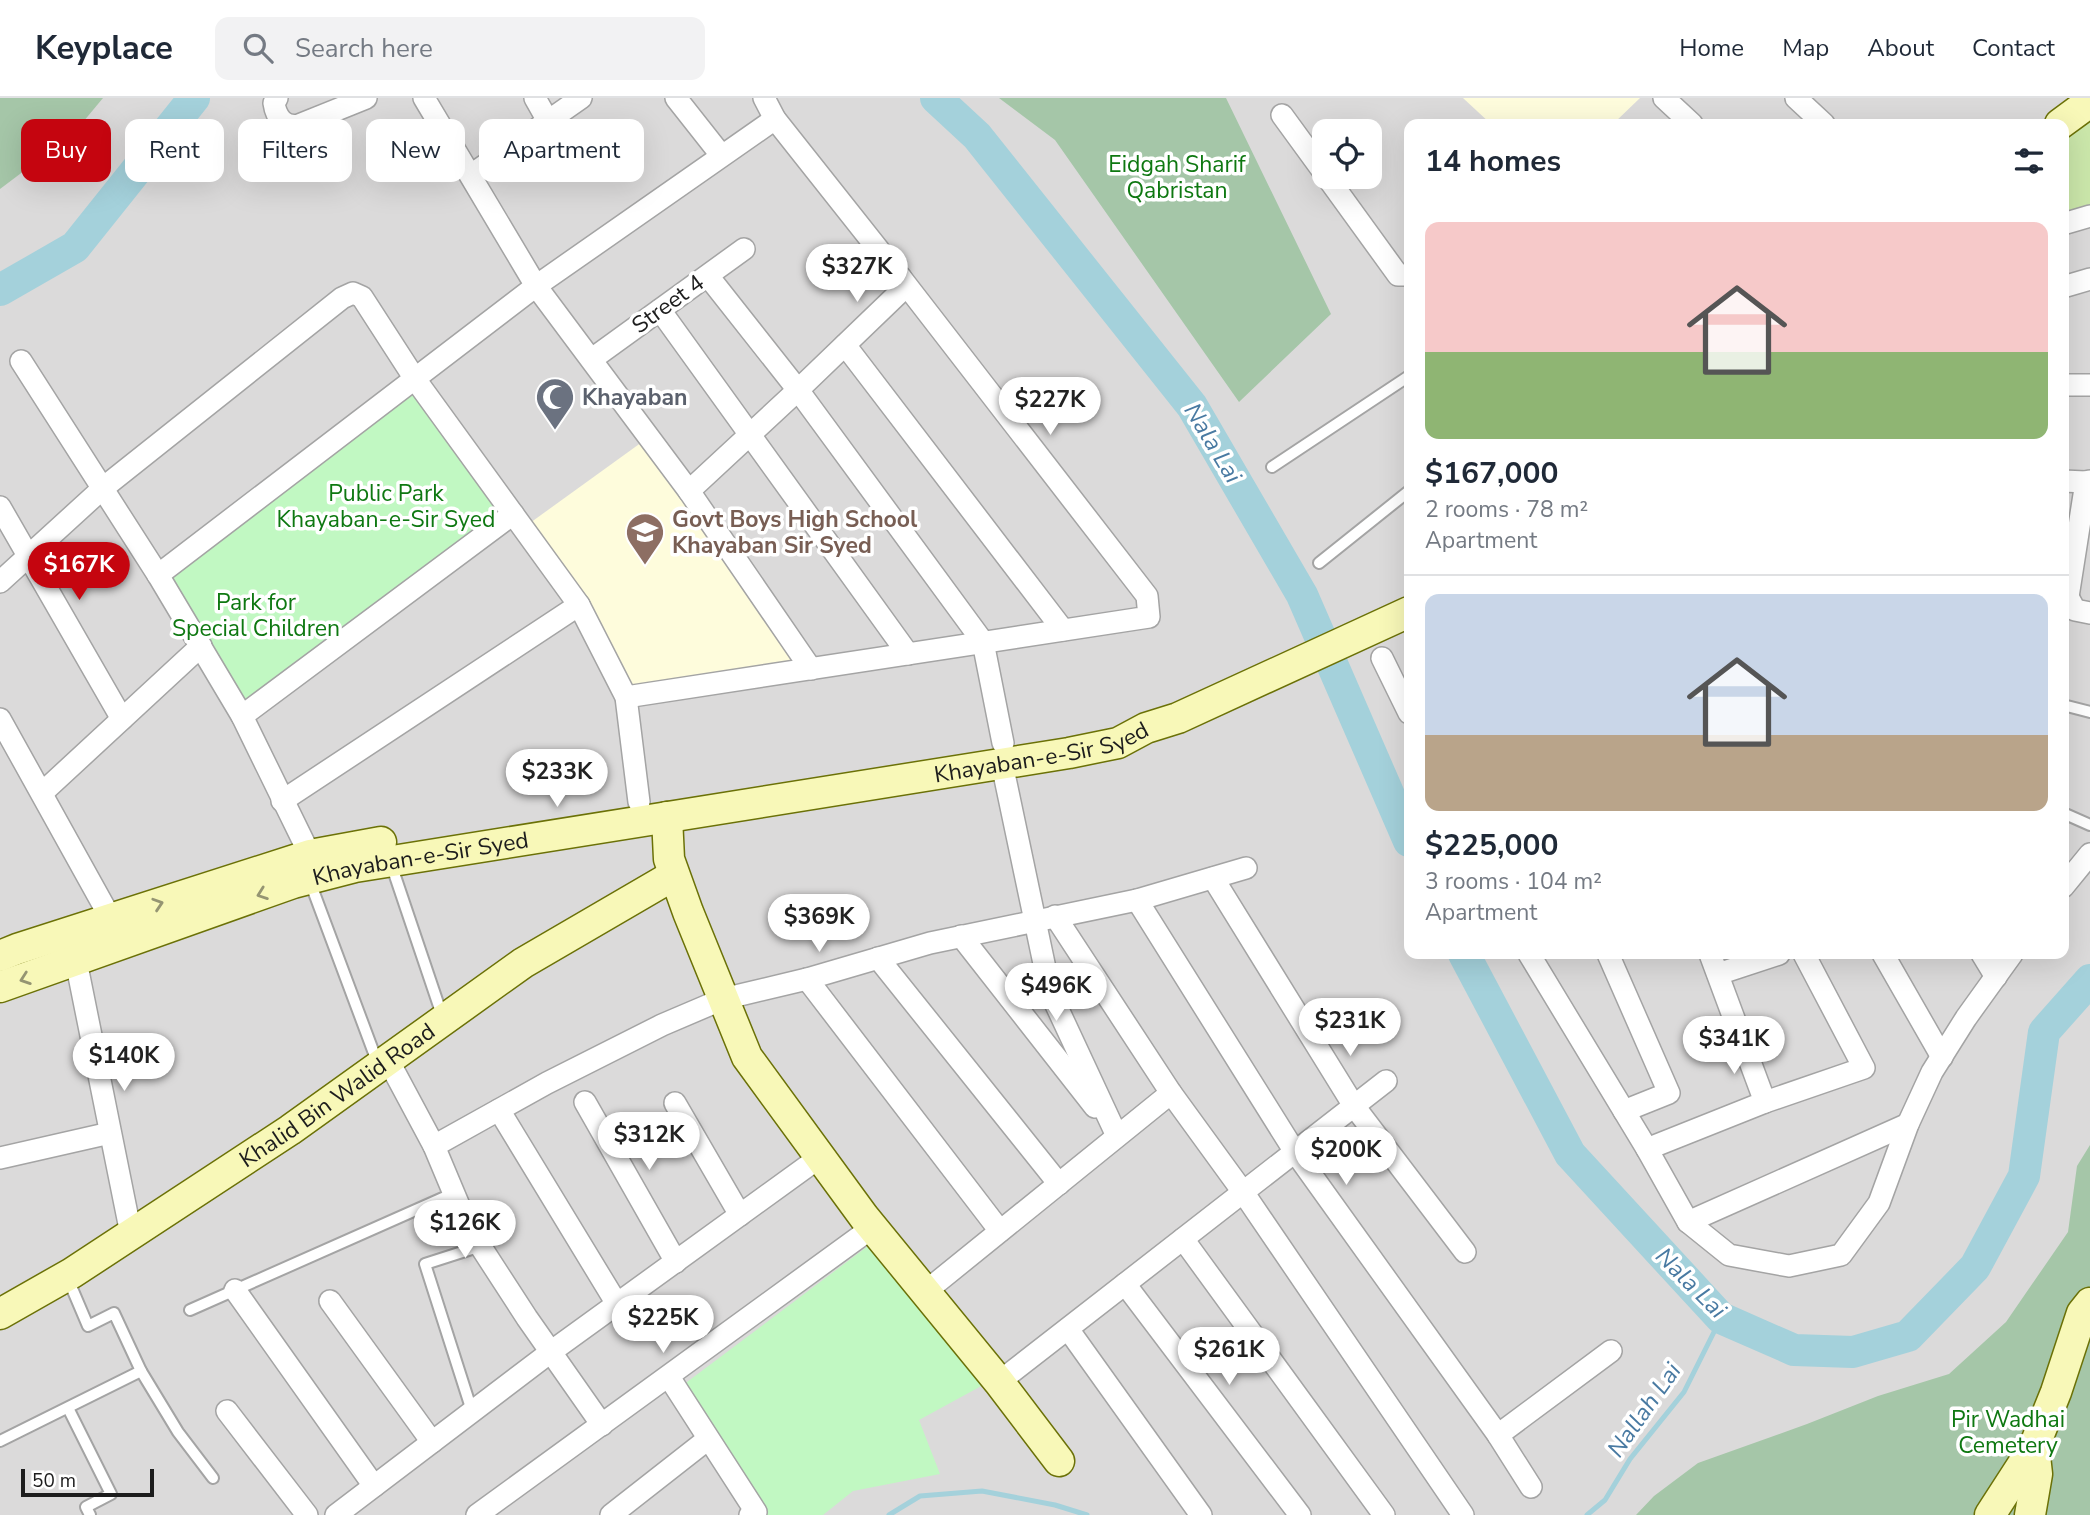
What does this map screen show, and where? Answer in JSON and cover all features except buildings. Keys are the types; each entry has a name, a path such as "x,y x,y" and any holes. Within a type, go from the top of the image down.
{"main road":[{"path":"2067,119 2090,102"},
{"name":"Khayaban-e-Sir Syed","path":"0,987 76,961 359,845 639,802 867,771 1002,754 1069,754 1118,743 1404,613"},
{"name":"Khayaban-e-Sir Syed","path":"0,956 111,919 309,867 355,867 667,817 1002,754"},
{"path":"667,817 669,859 674,875 747,1057 873,1227 999,1382 1059,1461"},
{"name":"Khalid Bin Walid Road","path":"0,1314 66,1276 290,1130 523,963 674,875"},
{"path":"1990,1515 2034,1447 2056,1392 2082,1313 2090,1303"},
{"path":"2030,1515 2037,1474 2034,1447"}],"street":[{"path":"278,98 274,103 275,111 283,123 290,126 299,125 366,98"},
{"path":"424,98 536,286 689,491 811,669"},
{"path":"535,98 547,119"},
{"path":"551,119 581,98"},
{"path":"676,98 721,155"},
{"path":"626,698 1149,617 1147,596 775,118 764,98"},
{"path":"1664,98 1687,119"},
{"path":"1796,98 1819,119"},
{"path":"1282,115 1312,156"},
{"path":"158,575 536,286 775,118"},
{"path":"471,175 479,169"},
{"path":"1336,189 1398,275 1404,277"},
{"path":"2069,222 2090,216"},
{"name":"Street 4","path":"592,359 744,249"},
{"path":"708,276 798,390 983,642 1002,754 1045,918 1049,992 1117,1136"},
{"path":"689,491 901,291 901,278"},
{"path":"2069,285 2090,279"},
{"path":"0,582 103,488 342,298 354,293 362,297 415,379 579,605 626,698 639,802"},
{"path":"660,310 908,654"},
{"path":"845,345 1063,629"},
{"path":"21,361 158,575 242,716 309,867"},
{"path":"2069,385 2090,385"},
{"path":"2069,481 2088,482 2069,581"},
{"path":"0,507 122,719"},
{"path":"242,716 513,514"},
{"path":"2069,601 2076,610 2090,613"},
{"path":"282,801 579,605"},
{"path":"42,793 201,646"},
{"path":"1382,658 1404,703"},
{"path":"0,720 111,919"},
{"path":"2069,880 2090,854"},
{"path":"434,1146 547,1083 662,1025 723,999 807,979 930,943 1137,900 1245,869"},
{"path":"1213,878 1354,1105 1465,1252"},
{"path":"1137,900 1295,1152 1498,1435 1531,1487"},
{"path":"1045,918 1243,1192 1463,1515"},
{"path":"961,936 1117,1136"},
{"path":"878,958 1059,1184"},
{"path":"1531,959 1647,1149 1688,1222 1729,1255 1789,1266 1841,1255 1878,1203 1908,1124 1932,1072 1966,1018 2009,959"},
{"path":"1610,959 1669,1093 1624,1111"},
{"path":"1746,959 1714,964 1765,1102"},
{"path":"1647,1149 1765,1102 1864,1068 1807,959"},
{"path":"1885,959 1942,1057"},
{"path":"1986,959 1996,977"},
{"path":"76,961 131,1234"},
{"path":"807,979 1000,1231"},
{"path":"384,1063 434,1146 468,1227 527,1318 602,1424"},
{"path":"999,1382 1386,1081"},
{"path":"925,1292 1171,1093"},
{"path":"585,1102 676,1262"},
{"path":"675,1103 740,1215"},
{"path":"499,1110 617,1304"},
{"path":"1688,1222 1908,1124"},
{"path":"0,1158 110,1133"},
{"path":"336,1515 552,1351 820,1157"},
{"path":"477,1515 873,1227"},
{"path":"1183,1239 1384,1515"},
{"path":"1125,1284 1300,1515"},
{"path":"235,1290 374,1486"},
{"path":"330,1301 432,1442"},
{"path":"1068,1329 1201,1515"},
{"path":"1498,1435 1611,1351"},
{"path":"669,1377 756,1512 750,1515"},
{"path":"228,1411 307,1515"},
{"path":"611,1515 708,1438"}],"lane":[{"path":"1272,467 1404,379"},
{"path":"1319,563 1404,495"},
{"path":"2069,707 2090,712"},
{"path":"2069,816 2090,825"},
{"path":"390,861 443,1020"},
{"path":"309,867 384,1063"},
{"path":"190,1310 454,1194"},
{"path":"472,1412 425,1264 481,1246"},
{"path":"66,1276 88,1326 114,1313 141,1371 178,1432 213,1478"},
{"path":"0,1441 141,1371"},
{"path":"68,1408 111,1494 86,1507 90,1515"}],"shaded area":[{"path":"0,98 2090,98 2090,1515 0,1515"},
{"path":"1463,98 1640,98 1618,119 1486,119"},
{"name":"Govt Boys High School Khayaban Sir Syed","path":"649,437 811,669 626,697 523,528"}],"green space":[{"path":"0,98 103,98 86,119 21,119 21,173 0,189"},
{"name":"Eidgah Sharif Qabristan","path":"999,98 1226,98 1331,314 1239,402 1055,140"},
{"path":"2090,102 2090,216 2069,222 2069,119"},
{"name":"Public Park Khayaban-e-Sir Syed","path":"415,379 513,514 242,716 158,575"},
{"name":"Pir Wadhai Cemetery","path":"2090,1145 2090,1515 1636,1515 1654,1496 1698,1463 1878,1396 1949,1374 2006,1322 2068,1232 2077,1166"},
{"path":"880,1237 996,1378 919,1420 940,1474 853,1491 823,1515 767,1515 683,1385"}],"waterway":[{"name":"Nala Lai","path":"0,290 75,247 194,98"},
{"name":"Nala Lai","path":"936,98 977,136 1192,406 1302,595 1404,830"},
{"name":"Nala Lai","path":"1467,959 1570,1154 1721,1318 1794,1350 1853,1352 1908,1336 1975,1267 2024,1176 2044,1032 2090,980"},
{"name":"Nallah Lai","path":"1587,1515 1605,1500 1630,1459 1684,1392 1721,1318"},
{"name":"Nallah Lai","path":"889,1515 920,1496 982,1491 1055,1505 1087,1515"}],"place":[{"name":"Khayaban","path":"555,431"},
{"name":"Govt Boys High School Khayaban Sir Syed","path":"645,566"}],"park label":[{"name":"Park for Special Children","path":"256,615"}]}
